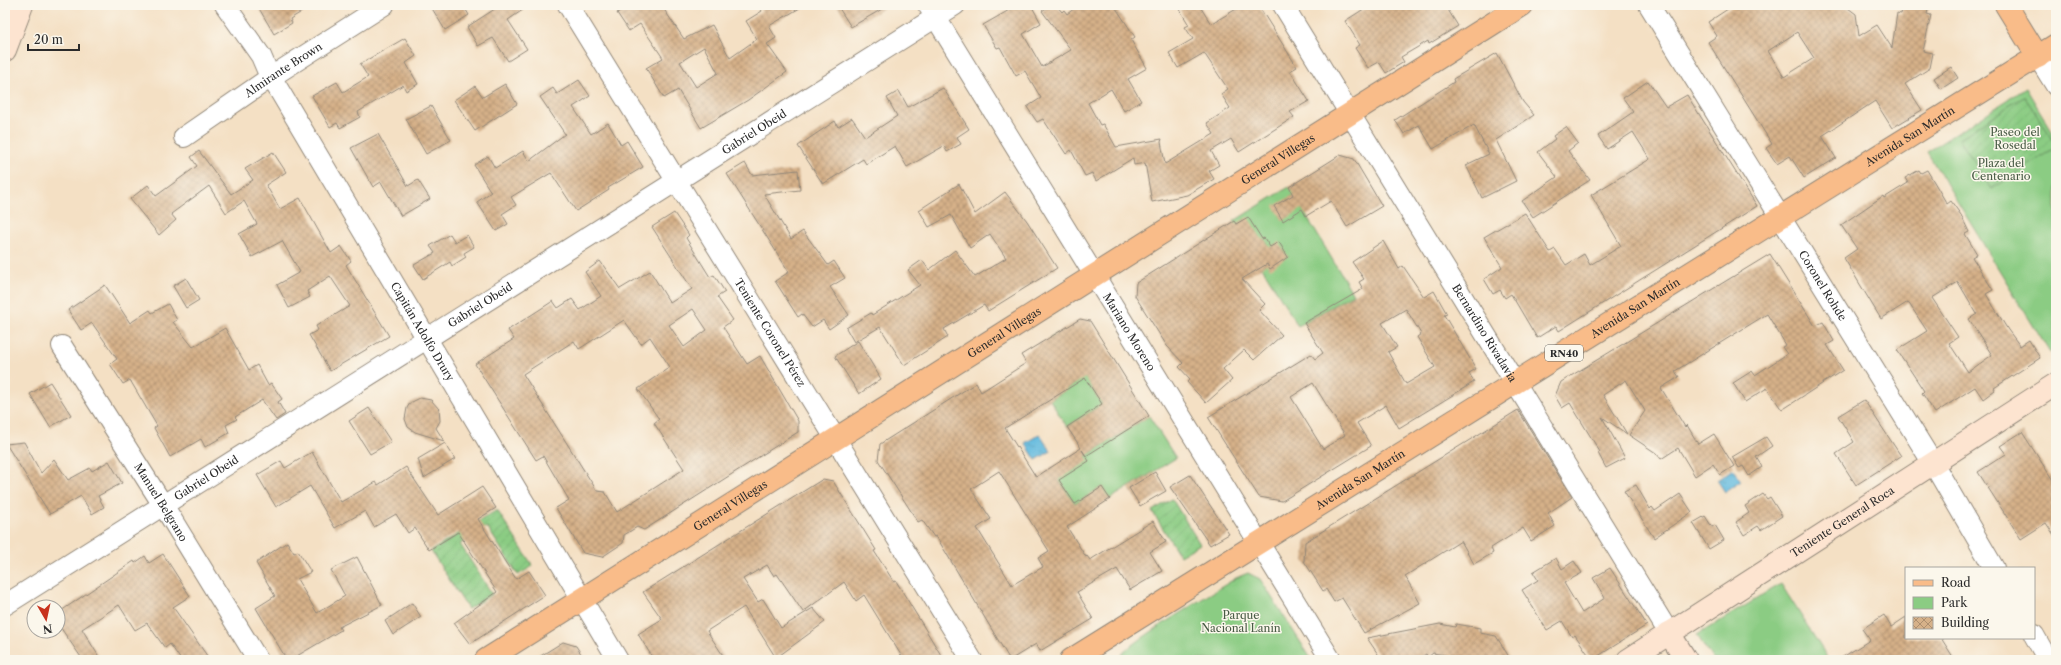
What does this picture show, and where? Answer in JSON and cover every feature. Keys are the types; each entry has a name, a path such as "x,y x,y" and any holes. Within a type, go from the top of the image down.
{"main road":[{"path":"5,50 22,5"},
{"name":"General Villegas","path":"486,660 1522,5"},
{"path":"2006,5 2038,56"},
{"name":"Avenida San Martín","path":"1072,660 1094,654 1259,543 2056,45"},
{"name":"Teniente General Roca","path":"1628,660 2056,384"},
{"name":"Bernardino Rivadavia","path":"1669,633 1686,660"}],"street":[{"name":"Capitán Adolfo Drury","path":"225,5 261,56 271,77 618,660"},
{"name":"Almirante Brown","path":"184,137 271,77 384,5"},
{"name":"Teniente Coronel Pérez","path":"568,5 972,660"},
{"name":"Gabriel Obeid","path":"5,604 677,180 931,11 954,5"},
{"name":"Bernardino Rivadavia","path":"1283,5 1669,633"},
{"name":"Coronel Rohde","path":"1649,5 1932,463 1993,567"},
{"name":"Mariano Moreno","path":"931,11 1331,660"},
{"path":"2038,56 2056,86"},
{"name":"Manuel Belgrano","path":"62,346 163,505 258,660"},
{"path":"2035,638 2048,660"}],"green space":[{"name":"Plaza del Centenario","path":"2026,88 2056,138 2056,350 2050,353 1927,152"},
{"name":"Paseo del Rosedal","path":"2024,96 2056,144 2056,147 1992,189 1959,139"},
{"path":"1289,187 1353,294 1298,326 1234,221"},
{"path":"1057,333 1102,404 1067,427 1050,400 1078,382 1050,337"},
{"path":"1149,416 1176,458 1110,499 1102,487 1075,504 1059,480 1086,456"},
{"path":"1172,499 1200,544 1180,556 1152,511"},
{"path":"497,510 533,566 518,575 487,527 460,544 492,594 468,609 431,551"},
{"name":"Parque Nacional Lanín","path":"1248,573 1260,579 1312,660 1117,660 1135,643 1152,631 1236,578"},
{"path":"1781,584 1829,660 1713,660 1697,635"}],"water":[{"path":"1040,434 1051,451 1036,460 1025,443"},
{"path":"1733,469 1741,481 1725,492 1717,480"}],"building":[{"path":"257,5 313,5 290,19 292,23 274,34"},
{"path":"430,5 463,5 469,15 445,30"},
{"path":"501,5 530,5 508,20 527,49 508,61 493,38 478,46 467,27"},
{"path":"629,5 661,5 684,39 712,25 730,58 757,39 746,21 762,11 758,5 805,5 769,26 776,38 767,44 787,72 748,100 701,128 678,90 664,98 646,68 663,58 640,24 629,31 617,13","holes":["704,47 718,73 696,87 680,62"]},
{"path":"837,5 889,5 851,27"},
{"path":"1018,5 1031,5 1041,23 1023,34 1042,67 1071,50 1042,11 1050,5 1056,5 1062,12 1064,10 1067,14 1079,5 1114,5 1135,37 1131,40 1147,68 1128,79 1141,101 1124,111 1111,89 1088,103 1100,125 1103,124 1116,147 1162,139 1161,142 1165,164 1214,134 1207,123 1230,108 1221,94 1228,89 1204,53 1178,68 1169,53 1193,39 1185,27 1189,25 1180,10 1188,5 1199,5 1211,24 1243,5 1258,5 1297,67 1290,71 1309,101 1290,112 1294,117 1239,152 1231,139 1211,151 1219,165 1209,171 1214,179 1187,195 1152,202 1145,163 1134,165 1133,158 1096,181 1092,173 1085,176 1071,150 1066,154 1043,119 1037,122 1027,107 1041,98 1025,71 1016,76 1000,47 997,48 983,25"},
{"path":"1370,5 1445,5 1458,26 1429,44 1428,41 1401,57 1404,62 1386,73 1379,62 1368,68 1355,48 1360,45 1345,21"},
{"path":"1734,5 1844,5 1856,14 1859,36 1877,25 1892,48 1897,13 1901,14 1903,5 1929,5 1927,14 1931,15 1923,51 1933,53 1930,68 1905,84 1922,110 1892,128 1875,101 1822,136 1836,158 1804,178 1790,156 1777,164 1766,148 1772,144 1708,42 1717,36 1708,22","holes":["1797,32 1814,58 1784,77 1768,51"]},
{"path":"405,38 416,56 406,63 418,84 406,91 403,85 358,112 360,117 340,128 337,123 330,127 312,96 337,82 343,92 368,77 360,64"},
{"path":"1497,53 1523,102 1534,115 1496,140 1516,181 1482,198 1466,165 1489,154 1474,125 1433,149 1419,125 1404,134 1395,120 1454,82 1453,79"},
{"path":"1951,67 1958,78 1941,89 1934,78"},
{"path":"579,80 590,96 573,107 591,134 608,123 621,145 627,141 643,167 608,188 609,190 576,211 551,173 511,197 516,205 502,214 508,224 496,231 477,202 491,192 474,165 488,156 495,168 523,151 529,161 565,134 540,97 553,88 557,94"},
{"path":"1648,81 1666,107 1687,95 1757,206 1559,331 1556,326 1537,338 1511,294 1505,298 1500,290 1493,294 1484,279 1502,267 1484,237 1525,213 1550,252 1555,249 1566,265 1584,254 1590,265 1621,246 1591,195 1650,159 1633,132 1607,149 1598,136 1633,112 1623,98"},
{"path":"505,84 517,104 475,131 454,100 475,86 483,97"},
{"path":"943,88 969,129 957,137 961,144 947,152 944,146 907,167 895,146 866,164 863,159 823,184 798,146 835,121 838,127 852,118 865,137 897,116 887,98 899,91 908,107"},
{"path":"431,106 451,140 426,154 406,119"},
{"path":"1566,127 1578,143 1568,151 1590,180 1533,217 1522,201 1557,177 1538,152 1555,139 1553,136"},
{"path":"378,134 408,186 418,180 430,199 401,216 381,182 373,187 351,148"},
{"path":"199,151 231,194 253,180 245,169 273,152 286,172 266,185 280,209 300,198 331,253 341,246 351,261 346,265 389,336 330,371 309,335 318,330 316,326 350,306 330,276 307,291 310,297 289,308 277,285 300,272 282,241 252,257 239,234 257,224 244,201 226,213 209,186 171,214 176,220 159,235 130,199 148,185 156,196 197,166 191,157"},
{"path":"1340,155 1354,159 1382,206 1347,227 1331,201 1306,216 1302,209 1283,221 1274,206 1293,195 1289,187"},
{"path":"745,163 752,175 798,170 800,190 764,194 791,239 803,231 828,265 834,261 845,278 830,287 849,315 829,329 823,320 812,327 802,314 798,317 775,281 789,272 727,174"},
{"path":"1919,170 1921,173 1927,170 1947,204 1951,201 1961,215 1969,232 1965,234 1977,254 1972,257 1993,290 1986,294 2008,330 2020,346 2029,340 2040,358 1994,388 1995,390 1983,399 1975,387 1935,413 1922,393 1924,391 1897,350 1927,331 1908,302 1881,319 1844,258 1857,249 1841,225 1883,196 1884,198 1908,183 1905,178","holes":["1958,282 1977,314 1969,319 1992,355 1968,372 1949,343 1958,337 1932,298"]},
{"path":"959,184 975,214 1005,192 1027,221 1057,268 988,311 984,305 944,329 948,337 904,365 880,327 854,342 846,328 871,313 872,315 920,285 908,270 922,260 929,270 955,250 975,277 1006,258 990,234 970,248 951,215 929,227 919,210"},
{"path":"674,213 689,235 686,238 710,277 714,275 725,292 717,297 733,320 723,327 747,364 760,356 798,421 798,432 644,530 637,527 624,535 623,543 602,557 583,553 556,508 569,500 543,456 536,460 475,364 514,339 508,330 553,301 558,308 572,299 580,310 601,296 585,272 600,261 620,289 650,271 670,303 692,289 652,227","holes":["693,309 707,330 684,347 669,325","624,320 641,344 650,337 670,367 638,389 659,419 654,423 684,469 617,512 605,492 597,491 523,374 574,341 579,349"]},
{"path":"1248,217 1262,239 1264,238 1270,247 1279,242 1288,257 1270,269 1267,264 1242,279 1265,304 1259,310 1282,335 1254,360 1244,350 1223,369 1232,380 1206,403 1187,382 1190,379 1179,367 1183,363 1167,346 1135,296 1136,283 1234,221 1236,224"},
{"path":"450,234 455,242 467,235 474,247 464,253 466,257 452,266 450,262 423,279 414,265 435,253 430,246"},
{"path":"1383,241 1399,269 1403,266 1424,297 1434,291 1447,314 1444,315 1476,369 1469,373 1474,382 1399,428 1386,405 1357,423 1371,446 1282,501 1259,497 1208,417 1311,354 1315,359 1323,353 1304,323 1363,289 1359,282 1364,279 1352,262","holes":["1406,309 1421,334 1417,337 1435,367 1406,384 1388,352 1397,347 1382,323","1313,383 1345,435 1323,449 1291,397"]},
{"path":"1770,254 1815,326 1823,322 1834,341 1827,345 1843,370 1782,410 1767,388 1745,402 1733,383 1752,371 1755,375 1787,354 1782,347 1786,345 1767,314 1675,371 1679,377 1661,388 1685,427 1687,425 1698,444 1714,434 1734,466 1720,475 1713,464 1695,476 1678,448 1661,459 1656,453 1629,435 1645,411 1626,380 1603,395 1627,434 1602,417 1625,458 1606,468 1598,453 1600,452 1570,403 1562,408 1555,396 1561,382"},
{"path":"186,278 199,300 186,308 173,286"},
{"path":"105,285 130,323 150,310 152,313 168,304 177,320 173,322 193,347 225,328 249,370 257,365 268,385 271,383 282,399 278,402 285,414 276,420 262,400 235,417 237,419 226,425 229,433 205,447 201,439 170,457 154,428 157,426 130,380 123,384 110,364 117,359 92,323 81,330 68,310"},
{"path":"1080,319 1090,321 1149,416 1086,456 1082,450 1089,461 1059,480 1075,504 1102,487 1110,499 1067,527 1086,557 1087,556 1090,560 1153,521 1166,542 1150,552 1162,571 1130,590 1117,569 1077,592 1093,619 1040,651 1036,644 1010,660 936,536 934,537 922,520 918,522 878,460 880,444 976,383 981,392 1026,363 1021,355","holes":["1085,378 1102,404 1067,427 1081,448 1036,477 1005,428","999,471 1049,551 1038,558 1043,567 1012,585 977,528 991,519 971,489"]},
{"path":"858,341 881,379 859,394 835,356"},
{"path":"50,382 71,415 50,427 30,394"},
{"path":"420,398 431,400 439,409 440,421 436,428 444,441 415,432 408,427 405,419 407,408 410,403"},
{"path":"1864,400 1901,456 1856,485 1836,454 1854,442 1838,416"},
{"path":"369,408 391,442 370,454 349,421"},
{"path":"1518,410 1572,497 1548,513 1555,526 1531,541 1523,528 1491,548 1493,553 1474,564 1461,541 1405,576 1420,603 1364,633 1342,598 1334,602 1326,589 1323,591 1304,561 1305,542"},
{"path":"2022,432 2056,485 2056,538 2046,523 2021,539 1978,472 2006,454 2000,446"},
{"path":"1766,437 1772,446 1756,457 1762,467 1749,476 1743,466 1739,468 1732,457"},
{"path":"24,442 41,473 54,459 68,480 90,468 92,471 109,461 122,483 98,496 104,507 92,514 81,496 50,514 6,444"},
{"path":"445,443 455,459 424,478 418,459"},
{"path":"312,452 341,502 376,482 378,485 406,467 438,515 482,487 496,508 478,519 516,579 529,571 545,595 470,644 454,623 497,592 458,532 429,550 415,528 408,533 396,514 374,527 365,511 335,528 310,486 276,507 257,475 281,461 285,468"},
{"path":"1155,472 1166,491 1140,506 1129,488"},
{"path":"1190,475 1229,534 1210,545 1170,487"},
{"path":"823,479 833,481 876,550 874,551 894,582 896,581 944,660 904,660 864,595 856,601 844,582 803,612 777,574 774,576 767,565 743,579 758,602 763,599 781,628 813,608 825,622 776,658 744,607 707,631 726,660 654,660 638,634 662,619 643,592"},
{"path":"1636,485 1650,509 1652,507 1655,511 1680,494 1692,512 1654,538 1624,491"},
{"path":"1763,494 1767,499 1770,497 1782,516 1761,530 1758,526 1744,535 1736,522 1749,513 1745,506"},
{"path":"1705,516 1712,527 1715,525 1724,540 1709,549 1693,523"},
{"path":"287,542 294,553 298,551 311,572 297,579 317,613 345,596 331,570 357,557 382,605 339,627 341,630 290,660 287,660 256,608 275,596 256,563"},
{"path":"163,554 190,596 173,607 210,660 181,660 170,644 165,648 147,623 135,630 119,605 82,629 101,660 83,660 66,636 66,608 134,561 135,563 145,556 149,563"},
{"path":"1556,558 1562,569 1574,561 1582,573 1564,583 1582,613 1605,598 1593,578 1610,568 1647,625 1592,660 1575,635 1572,637 1562,621 1547,630 1522,590 1538,580 1533,572"},
{"path":"412,603 421,617 393,635 385,621"},
{"path":"1884,615 1891,627 1905,618 1905,639 1942,639 1955,660 1838,660 1870,640 1862,629"},
{"path":"1440,624 1455,627 1456,624 1480,628 1480,633 1496,636 1511,660 1472,660 1433,653 1428,657 1426,654 1417,660 1382,660 1367,638"},
{"path":"563,642 576,646 585,660 534,660"}]}
